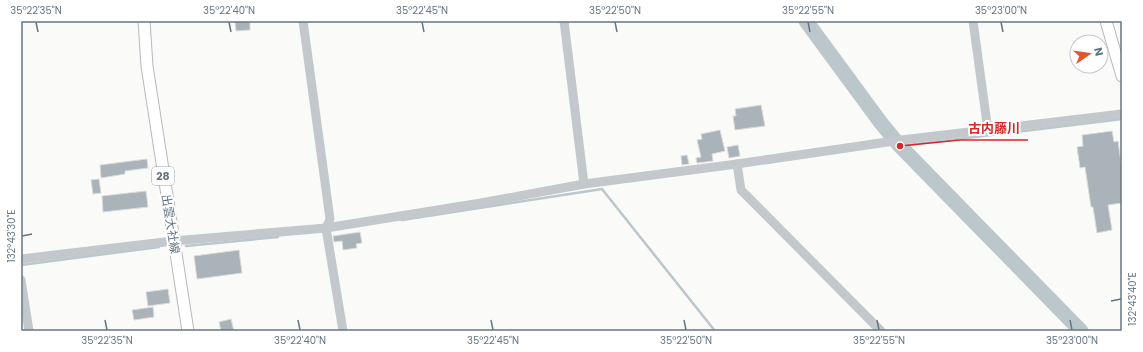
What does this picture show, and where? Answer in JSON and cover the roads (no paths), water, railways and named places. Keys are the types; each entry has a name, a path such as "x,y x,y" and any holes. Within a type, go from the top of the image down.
{"main road":[{"name":"出雲大社線","path":"144,21 147,66 188,331"},
{"path":"1106,21 1122,76"}],"street":[{"path":"303,21 330,219 326,228 343,331"},
{"path":"564,21 584,184"},
{"path":"973,21 988,131"},
{"path":"21,259 173,241 326,228 481,203 584,184 902,140 1122,114"},
{"path":"737,164 741,190 880,331"},
{"path":"21,280 29,331"}],"waterway":[{"path":"806,21 881,123 900,146 1081,331"},
{"path":"900,146 1122,119"},
{"path":"402,220 602,189 715,331"},
{"path":"186,246 278,237"},
{"path":"21,265 159,247"}],"place":[{"name":"古内藤川","path":"900,146"}]}
